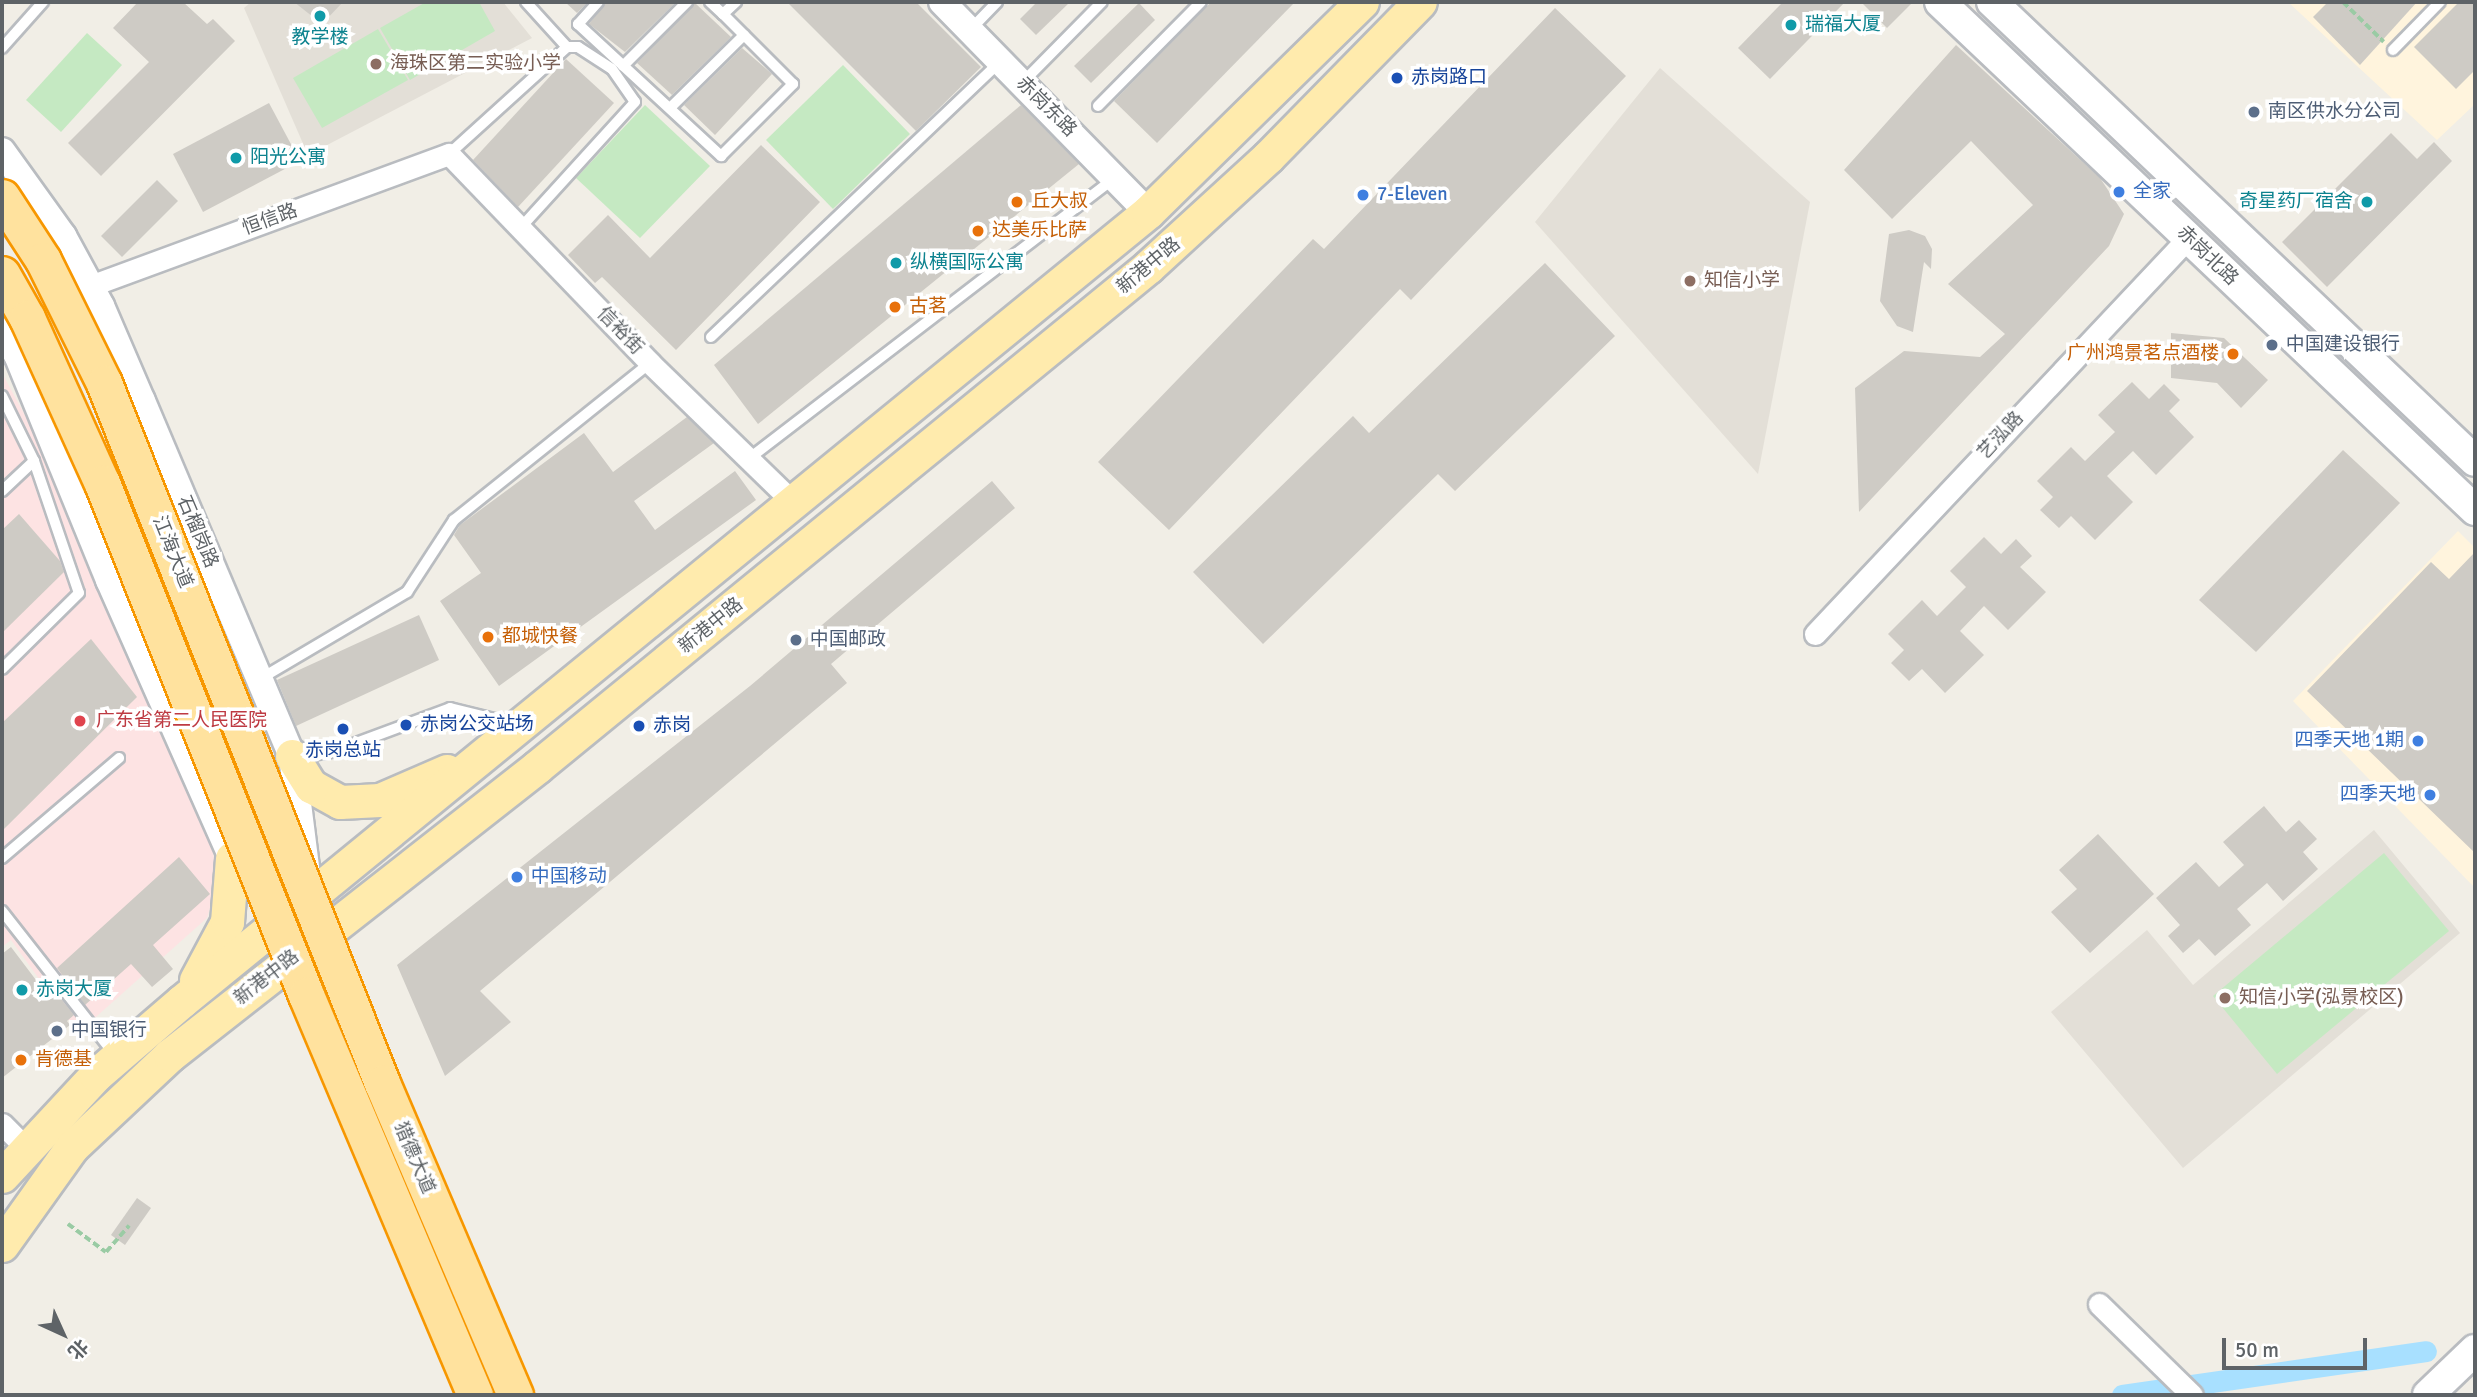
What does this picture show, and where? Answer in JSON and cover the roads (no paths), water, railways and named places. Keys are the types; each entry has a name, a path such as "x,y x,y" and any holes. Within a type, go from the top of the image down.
{"highway":[{"name":"江海大道","path":"2,197 43,260 104,383 304,925"},
{"name":"江海大道","path":"2,274 33,330 304,925"},
{"name":"猎德大道","path":"304,925 475,1395"},
{"name":"猎德大道","path":"304,925 382,1083 515,1395"}],"main road":[{"name":"新港中路","path":"2,1176 25,1147 116,1056 182,1001 304,925 420,860 1120,290 1178,241 1268,157 1420,2"},
{"name":"赤岗北路","path":"1940,2 2475,510"},
{"name":"赤岗北路","path":"1992,2 2475,461"},
{"name":"新港中路","path":"2,1245 72,1147 205,1026 396,830 1149,212 1350,6"},
{"path":"1149,212 1178,241"},
{"path":"1093,260 1120,290"},
{"path":"292,756 312,786 340,802 359,803 411,789 520,726"},
{"path":"396,830 420,860"},
{"path":"205,1026 182,1001 221,938 232,886 232,858"},
{"path":"2428,1395 2475,1350"}],"street":[{"name":"赤岗东路","path":"942,2 1149,212"},
{"name":"石榴岗路","path":"2,151 63,236 90,286 142,401 292,756 304,925"},
{"name":"信裕街","path":"449,154 522,226 650,363 751,457 795,504"},
{"name":"恒信路","path":"90,286 449,154"},
{"name":"艺泓路","path":"1815,634 2188,238"},
{"path":"2,330 44,453 109,580 232,858 304,925"},
{"path":"44,453 98,456 116,443 142,401"},
{"path":"109,580 123,543 141,524 155,519 173,520 199,536"},
{"path":"2,1124 25,1147"},
{"path":"2099,1304 2192,1395"}],"lane":[{"path":"2,48 43,2"},
{"path":"526,2 567,47"},
{"path":"598,2 578,24 721,156 793,84 710,2"},
{"path":"623,66 687,2"},
{"path":"723,14 736,2"},
{"path":"970,30 997,2"},
{"path":"1022,82 1102,2"},
{"path":"1098,106 1201,2"},
{"path":"2393,50 2440,2"},
{"path":"670,108 744,35"},
{"path":"449,154 567,47 578,47 612,69 635,102 522,226"},
{"path":"711,337 1001,61"},
{"path":"751,457 1115,177"},
{"path":"260,679 407,592 454,520 650,363"},
{"path":"2,396 44,453 79,593 2,670"},
{"path":"2,491 44,453"},
{"path":"292,756 331,752 450,708 482,713 520,726"},
{"path":"2,858 120,758"},
{"path":"2,911 116,1056"}],"waterway":[{"path":"2122,1395 2426,1351"}],"place":[{"name":"教学楼","path":"320,16"},
{"name":"瑞福大厦","path":"1791,25"},
{"name":"海珠区第二实验小学","path":"376,64"},
{"name":"赤岗路口","path":"1397,78"},
{"name":"南区供水分公司","path":"2254,112"},
{"name":"阳光公寓","path":"236,158"},
{"name":"全家","path":"2119,192"},
{"name":"7-Eleven","path":"1363,195"},
{"name":"丘大叔","path":"1017,202"},
{"name":"奇星药厂宿舍","path":"2367,202"},
{"name":"达美乐比萨","path":"978,231"},
{"name":"纵横国际公寓","path":"896,263"},
{"name":"知信小学","path":"1690,281"},
{"name":"古茗","path":"895,307"},
{"name":"中国建设银行","path":"2272,345"},
{"name":"广州鸿景茗点酒楼","path":"2233,354"},
{"name":"都城快餐","path":"488,637"},
{"name":"中国邮政","path":"796,640"},
{"name":"广东省第二人民医院","path":"80,721"},
{"name":"赤岗公交站场","path":"406,725"},
{"name":"赤岗","path":"639,726"},
{"name":"赤岗总站","path":"343,729"},
{"name":"四季天地 1期","path":"2418,741"},
{"name":"四季天地","path":"2430,795"},
{"name":"中国移动","path":"517,877"},
{"name":"赤岗大厦","path":"22,990"},
{"name":"知信小学(泓景校区)","path":"2225,998"},
{"name":"中国银行","path":"57,1031"},
{"name":"肯德基","path":"21,1060"}]}
